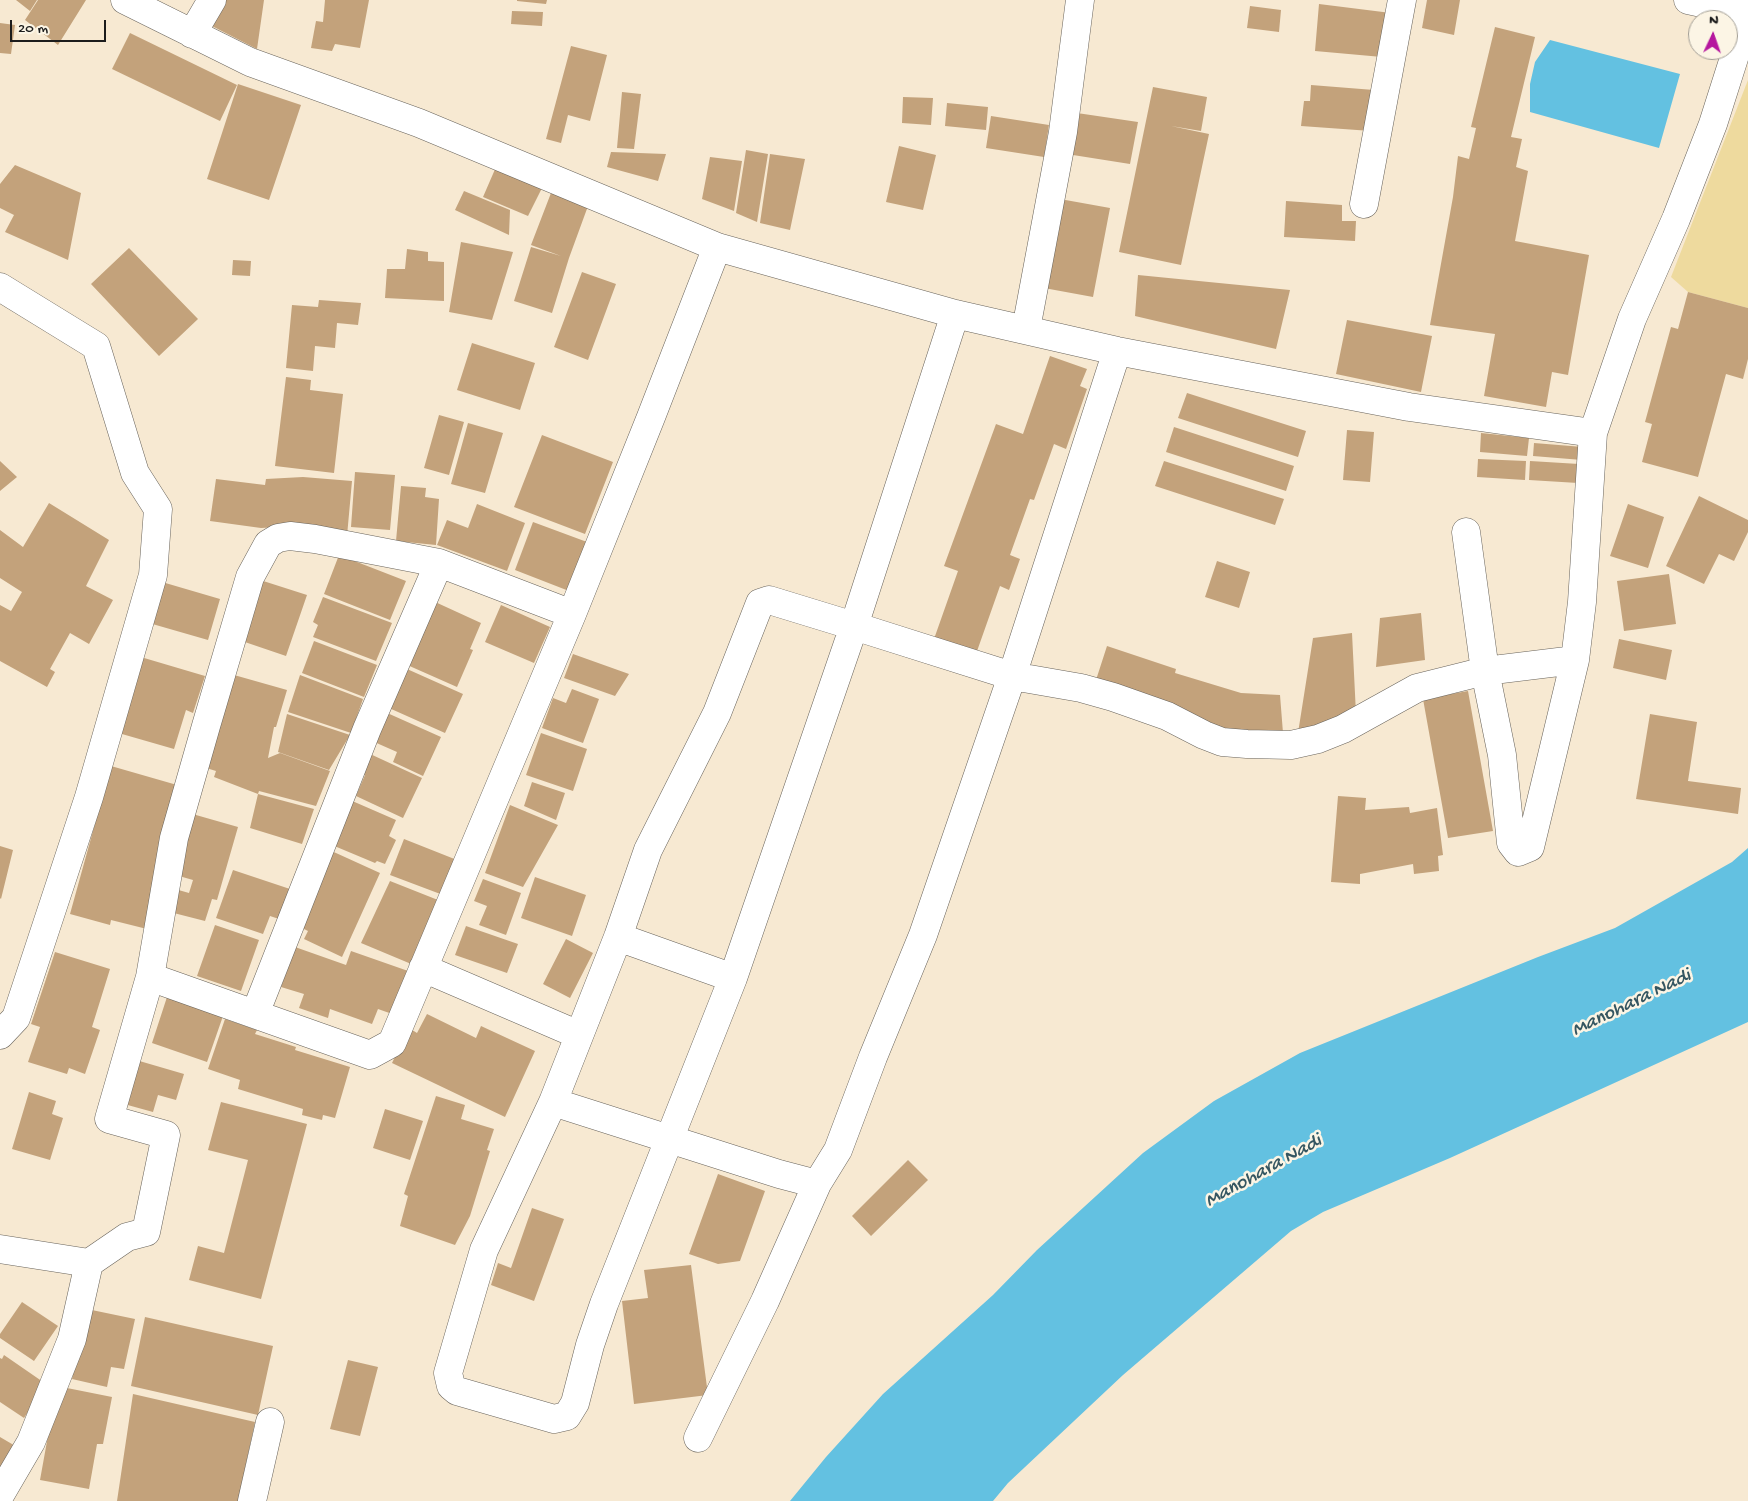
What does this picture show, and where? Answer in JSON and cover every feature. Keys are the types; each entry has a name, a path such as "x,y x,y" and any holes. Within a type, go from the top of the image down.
{"street":[{"path":"125,0 250,62 419,123 716,247 955,314 1117,351 1409,407 1592,433"},
{"path":"192,34 212,0"},
{"path":"1026,329 1063,132 1080,0"},
{"path":"1364,204 1402,0"},
{"path":"1466,532 1484,671 1502,755 1511,844 1518,852 1530,847 1575,660 1582,602 1592,433 1632,319 1676,219 1713,124 1748,14 1688,0"},
{"path":"150,977 370,1055 392,1043 572,614 651,417 716,247"},
{"path":"0,287 96,346 135,473 158,509 153,575 89,797 16,1018 0,1035"},
{"path":"955,314 854,626 733,978 604,1304 590,1345 575,1403 567,1416 554,1419 457,1391 451,1386 448,1373 484,1250 553,1102 618,937 648,850 717,713 760,603 769,600 854,626 1012,676 1081,688 1113,697 1167,716 1222,742 1247,744 1290,745 1318,739 1343,730 1417,688 1484,671 1575,660"},
{"path":"698,1438 766,1301 817,1184 838,1150 873,1057 923,935 1012,676 1117,351"},
{"path":"0,1495 31,1442 68,1348 89,1263 127,1237 146,1232 166,1135 109,1119 150,977 174,838 250,577 268,544 278,538 290,536 315,539 439,564 572,614"},
{"path":"254,1014 367,729 439,564"},
{"path":"618,937 733,978"},
{"path":"423,968 579,1035"},
{"path":"553,1102 779,1174 817,1184"},
{"path":"0,1249 89,1263"},
{"path":"252,1501 270,1422"}],"sand":[{"path":"1748,80 1748,308 1688,292 1671,277"}],"water":[{"path":"1550,40 1680,74 1659,148 1530,112 1530,84 1535,62"},
{"name":"Manohara Nadi","path":"1748,848 1748,1022 1450,1158 1323,1212 1291,1231 1123,1375 1008,1483 993,1501 790,1501 826,1457 883,1394 993,1295 1037,1250 1143,1153 1214,1101 1300,1053 1615,928 1732,862"}],"building":[{"path":"16,0 37,0 30,11"},
{"path":"38,0 86,0 58,45 25,20"},
{"path":"223,0 264,0 257,49 210,25"},
{"path":"325,0 369,0 360,48 335,44 332,51 311,48 316,21 323,22"},
{"path":"517,0 547,0 546,4"},
{"path":"1427,0 1460,0 1454,35 1422,28"},
{"path":"1319,4 1391,13 1382,57 1315,51"},
{"path":"1250,6 1281,10 1279,32 1247,28"},
{"path":"512,11 543,12 542,26 511,24"},
{"path":"0,23 15,25 11,54 0,53"},
{"path":"1495,27 1535,37 1511,137 1522,139 1516,167 1528,171 1515,241 1589,255 1568,375 1552,372 1546,407 1484,396 1495,334 1430,325 1453,197 1458,156 1469,159 1476,128 1471,127"},
{"path":"130,33 237,85 220,121 112,69"},
{"path":"571,46 607,55 590,121 568,115 561,143 546,139"},
{"path":"238,84 301,105 269,200 207,179"},
{"path":"1311,85 1374,90 1371,131 1301,126 1304,101 1310,101"},
{"path":"1153,87 1207,97 1201,131 1171,126 1209,134 1181,265 1119,252"},
{"path":"622,92 641,94 634,149 617,148"},
{"path":"903,97 933,98 931,125 902,123"},
{"path":"947,103 988,107 986,130 945,126"},
{"path":"1077,113 1138,122 1130,164 1073,155"},
{"path":"991,116 1049,125 1044,157 986,148"},
{"path":"899,146 936,155 923,210 886,202"},
{"path":"746,150 768,154 757,222 736,213"},
{"path":"611,152 666,154 658,181 607,167"},
{"path":"770,154 805,159 790,230 760,223"},
{"path":"710,157 742,161 734,211 702,199"},
{"path":"15,165 81,193 68,260 5,232 14,215 0,208 0,184"},
{"path":"496,167 543,186 528,216 483,197"},
{"path":"464,191 510,210 509,235 455,210"},
{"path":"551,193 588,206 552,313 514,301 531,247 561,256 531,245"},
{"path":"1060,199 1110,208 1093,297 1044,288"},
{"path":"1286,201 1342,205 1342,221 1356,221 1355,241 1284,237"},
{"path":"461,242 513,252 492,320 449,312"},
{"path":"129,248 198,319 159,356 91,284"},
{"path":"407,249 428,252 428,261 444,262 444,301 385,298 387,269 405,269"},
{"path":"233,260 251,261 250,276 232,275"},
{"path":"582,272 616,284 588,360 554,347"},
{"path":"1138,275 1290,290 1276,349 1135,316"},
{"path":"1688,292 1748,308 1748,359 1743,379 1726,374 1698,477 1642,462 1652,424 1645,422 1671,327 1678,329"},
{"path":"319,300 361,303 358,325 337,323 335,348 315,346 313,371 286,368 292,305 318,307"},
{"path":"1347,320 1432,336 1421,392 1336,374"},
{"path":"472,343 535,363 520,410 457,390"},
{"path":"1050,356 1087,369 1080,386 1087,389 1066,449 1054,444 1034,500 1030,499 1010,555 1020,559 1009,590 1000,586 976,654 934,639 958,571 944,566 996,424 1023,434"},
{"path":"286,377 311,380 310,390 343,394 334,473 275,466"},
{"path":"1187,393 1306,431 1298,457 1178,418"},
{"path":"439,415 464,422 449,475 424,468"},
{"path":"468,423 503,433 485,493 451,484"},
{"path":"1174,427 1294,466 1286,491 1166,452"},
{"path":"1347,430 1374,432 1370,482 1343,480"},
{"path":"1481,433 1529,438 1527,456 1480,452"},
{"path":"542,435 613,462 585,534 514,507"},
{"path":"1534,443 1583,447 1582,460 1533,456"},
{"path":"1478,459 1526,461 1525,480 1477,477"},
{"path":"0,461 17,477 0,491"},
{"path":"1164,461 1284,499 1275,525 1155,486"},
{"path":"1530,461 1579,464 1578,483 1529,480"},
{"path":"355,472 395,475 390,530 351,527"},
{"path":"303,477 352,481 347,536 298,526 261,528 210,521 216,479 265,485 266,479"},
{"path":"401,486 426,488 425,497 439,499 436,545 396,541"},
{"path":"1699,496 1748,520 1748,532 1734,561 1719,554 1704,584 1666,566"},
{"path":"49,503 109,540 86,586 113,600 89,644 70,633 50,669 55,672 47,687 0,661 0,605 11,611 22,592 0,578 0,530 23,547"},
{"path":"477,504 525,523 507,571 437,545 447,520 468,528"},
{"path":"1628,504 1664,517 1648,568 1610,556"},
{"path":"533,522 587,542 569,591 515,570"},
{"path":"339,555 406,581 390,620 324,594"},
{"path":"1217,561 1250,572 1239,608 1205,597"},
{"path":"1669,574 1676,624 1624,631 1617,581"},
{"path":"257,579 307,595 286,656 236,639"},
{"path":"162,582 220,599 208,640 149,623"},
{"path":"323,597 392,623 376,661 313,637 318,625 313,622"},
{"path":"433,601 481,623 470,649 473,650 457,687 405,664"},
{"path":"501,605 550,627 534,663 485,642"},
{"path":"1421,613 1425,660 1376,667 1380,618"},
{"path":"1352,633 1356,714 1298,733 1313,638"},
{"path":"1619,639 1672,650 1666,680 1613,668"},
{"path":"314,641 377,665 364,697 302,673"},
{"path":"1107,646 1176,669 1175,673 1241,693 1280,695 1283,733 1230,732 1096,680"},
{"path":"573,654 629,674 615,696 564,678"},
{"path":"134,655 205,676 193,713 186,710 174,749 115,732"},
{"path":"407,669 463,694 445,733 389,708"},
{"path":"227,673 287,690 276,727 274,727 268,758 280,753 330,771 316,806 259,791 258,794 214,777 216,771 203,767"},
{"path":"300,675 363,699 351,733 288,712"},
{"path":"572,689 599,699 583,743 542,728 553,698 566,703"},
{"path":"1468,691 1493,831 1448,838 1423,699"},
{"path":"385,712 441,737 423,776 393,762 397,752 372,741"},
{"path":"287,714 350,735 329,770 278,752"},
{"path":"1650,714 1697,722 1688,781 1741,788 1738,814 1636,799"},
{"path":"541,733 587,749 573,791 526,775"},
{"path":"368,753 422,778 403,818 356,796 365,775 358,772"},
{"path":"111,766 177,785 147,929 111,920 110,925 70,914"},
{"path":"532,782 565,793 556,820 524,806"},
{"path":"258,794 314,809 302,844 250,828"},
{"path":"1338,796 1366,798 1365,810 1409,807 1410,813 1437,808 1443,855 1438,856 1439,871 1414,874 1413,864 1360,874 1360,884 1331,882"},
{"path":"350,800 396,820 389,836 396,840 385,864 377,861 375,863 332,845"},
{"path":"510,805 558,825 523,887 485,873"},
{"path":"189,813 238,827 217,900 212,899 205,921 162,910 168,887 189,893 193,880 172,874"},
{"path":"404,839 457,860 443,895 390,875"},
{"path":"0,846 13,850 1,899 0,898"},
{"path":"325,848 380,873 342,957 304,939 308,931 296,925"},
{"path":"233,870 293,890 282,920 270,916 263,934 216,918"},
{"path":"535,877 586,895 572,936 521,918"},
{"path":"483,879 521,893 506,935 479,925 487,906 474,901"},
{"path":"390,881 443,902 416,966 361,943"},
{"path":"215,925 259,940 241,991 197,976"},
{"path":"466,926 518,944 507,973 455,955"},
{"path":"566,939 593,953 570,998 543,984"},
{"path":"295,947 346,965 351,951 411,972 395,1015 378,1009 372,1024 330,1009 328,1018 299,1008 304,994 281,987"},
{"path":"55,952 110,969 92,1027 100,1030 85,1074 69,1068 67,1074 28,1062 40,1027 31,1024"},
{"path":"167,997 223,1016 207,1062 152,1043"},
{"path":"427,1014 476,1038 481,1026 535,1051 505,1117 392,1063 409,1028 417,1033"},
{"path":"225,1019 257,1030 255,1034 296,1047 295,1050 350,1067 335,1118 323,1115 322,1120 302,1115 303,1109 238,1089 240,1080 208,1069"},
{"path":"136,1060 184,1074 176,1100 158,1095 153,1112 124,1104"},
{"path":"29,1092 56,1101 52,1114 63,1118 50,1160 12,1149"},
{"path":"436,1096 465,1105 461,1119 494,1129 487,1150 490,1151 470,1216 455,1245 400,1226 408,1196 404,1194"},
{"path":"221,1102 307,1124 261,1299 189,1280 198,1246 224,1253 248,1160 208,1150"},
{"path":"385,1109 423,1121 410,1160 373,1148"},
{"path":"908,1160 928,1180 871,1236 852,1216"},
{"path":"718,1174 765,1191 740,1261 718,1264 689,1254"},
{"path":"532,1208 564,1219 534,1301 491,1285 498,1263 511,1268"},
{"path":"691,1265 708,1395 634,1404 622,1301 648,1298 644,1270"},
{"path":"22,1302 58,1326 34,1361 0,1338 0,1334"},
{"path":"87,1309 135,1319 124,1369 111,1367 107,1387 72,1379"},
{"path":"145,1317 273,1346 258,1415 131,1386"},
{"path":"4,1355 46,1384 24,1418 0,1402 0,1358 2,1359"},
{"path":"348,1360 378,1367 360,1436 330,1429"},
{"path":"57,1386 112,1397 103,1444 97,1444 89,1489 40,1480"},
{"path":"133,1394 255,1422 238,1501 117,1501"},
{"path":"0,1437 17,1447 0,1469"}]}
